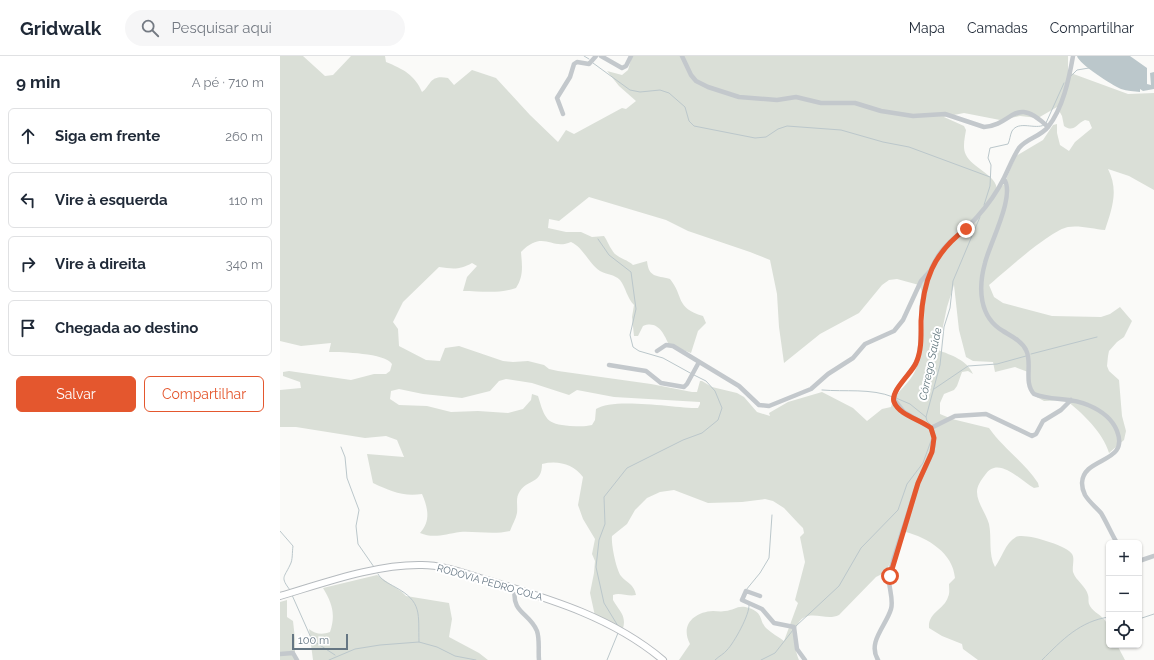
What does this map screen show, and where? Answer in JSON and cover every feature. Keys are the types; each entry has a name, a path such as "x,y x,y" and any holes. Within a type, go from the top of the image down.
{"main road":[{"name":"RODOVIA PEDRO COLA","path":"280,596 341,578 415,565 441,567 515,589 595,616 643,645 663,660"}],"street":[{"path":"563,114 558,98 570,77 574,64 578,62 588,64 596,56"},
{"path":"601,56 622,68 626,66 631,56"},
{"path":"682,56 691,75 696,81 708,87 739,97 777,100 796,97 821,103 855,103 881,111 913,116 945,114 984,127 989,127 1011,115 1024,112 1035,116 1048,127"},
{"path":"657,351 670,344 739,386 762,406 769,406 811,389 828,374 853,358 865,344 894,331 903,320 921,281 931,269 944,248 975,219 1004,179 1022,145 1048,127 1062,98 1074,56"},
{"path":"1004,179 1006,183 1006,193 1002,215 984,264 981,280 982,304 989,319 1023,345 1027,351 1031,391 1038,395 1088,404 1106,415 1116,427 1120,440 1118,448 1108,458 1088,468 1084,473 1082,484 1084,494 1100,512 1115,540"},
{"path":"878,660 874,653 875,644 891,610 890,576 918,483 932,452 934,438 931,428 904,412 894,399 895,392 911,373 918,358 923,296 931,269"},
{"path":"609,365 646,371 661,383 684,387 699,362"},
{"path":"931,428 955,416 986,414 1032,436 1036,434 1043,421 1061,410 1071,400"},
{"path":"1142,560 1154,556"},
{"path":"515,589 513,599 515,605 538,633 539,660"},
{"path":"760,596 746,591 742,600 762,609 774,623 794,627 797,649 805,660"},
{"path":"280,654 293,653 296,660"}],"shaded area":[{"path":"280,56 303,56 325,76 333,75 351,56 385,56 386,62 408,73 416,81 422,92 434,79 442,77 448,78 454,85 472,70 496,78 530,115 558,142 566,130 574,134 622,108 626,109 636,101 619,86 607,71 622,75 628,70 632,56 1068,56 1068,72 1128,94 1154,93 1154,190 1129,176 1108,169 1114,192 1112,207 1105,230 1077,226 1060,230 1039,243 989,285 994,297 1003,303 1052,316 1101,317 1110,314 1120,307 1132,321 1124,337 1109,351 1107,366 1109,371 1119,380 1122,416 1126,431 1124,440 1109,453 1097,430 1066,400 1044,401 1033,395 1028,372 1015,367 995,372 993,362 973,361 966,357 959,330 954,285 947,307 938,350 963,362 973,374 968,371 962,372 954,390 944,394 940,403 940,414 952,419 989,428 1038,483 1039,487 1034,488 1009,471 996,467 990,469 980,483 977,490 977,496 989,524 991,551 995,567 1006,547 1016,537 1028,536 1036,538 1063,547 1069,551 1073,558 1073,572 1087,592 1090,606 1106,622 1106,648 1119,648 1125,660 978,660 963,649 962,644 942,636 929,628 931,618 948,597 949,584 955,578 953,569 950,561 938,548 923,538 906,532 901,537 886,572 876,577 839,615 831,617 808,616 798,623 795,642 799,660 679,660 690,644 687,637 688,625 695,617 706,612 724,611 739,607 749,608 757,612 764,625 770,632 784,641 798,603 795,600 805,562 800,537 804,533 803,528 784,508 773,501 765,499 742,502 708,503 674,490 660,492 647,498 635,510 627,524 612,536 614,556 619,573 632,586 636,595 613,595 613,600 624,621 622,631 595,616 590,593 594,573 595,561 592,554 595,539 583,519 578,505 583,477 575,469 559,463 542,464 540,475 523,487 518,494 516,515 510,531 497,533 460,532 435,536 420,533 426,524 427,519 426,504 422,494 403,494 391,491 373,483 367,454 404,457 397,440 386,436 365,438 296,427 280,427 280,390 301,388 300,382 283,376 283,372 289,371 351,380 374,374 386,374 390,371 392,364 388,360 372,355 329,352 331,343 301,346 280,341","holes":["1057,107 1062,116 1064,126 1067,128 1073,128 1085,120 1089,121 1092,128 1075,142 1069,151 1060,145 1057,133 1057,124 1053,125 1043,140 1016,156 1004,184 997,190 993,180 973,164 966,155 964,146 966,130 964,126 944,117 964,113 1000,120 1020,116 1038,118","589,197 666,220 688,231 770,260 777,294 779,327 784,363 820,334 859,313 882,285 889,280 897,279 919,285 924,303 924,330 920,357 913,375 897,394 891,407 882,409 867,421 853,408 822,392 788,402 769,413 770,416 757,412 744,397 737,393 712,387 702,381 700,381 697,392 692,392 651,384 558,371 549,369 544,365 528,361 503,361 459,346 445,348 440,361 426,360 399,346 398,329 393,322 403,302 439,267 456,268 464,267 472,263 477,266 467,277 463,291 490,292 509,290 516,288 519,284 522,270 521,252 529,245 542,241 558,244 571,242 579,248 596,268 620,280 634,305 632,317 634,336 638,336 643,326 653,325 660,329 669,345 691,353 698,331 706,323 703,316 694,313 684,305 670,279 651,273 647,261 633,265 619,257 614,253 604,236 592,237 581,232 566,232 548,228 549,219 559,221","506,379 532,383 569,395 577,390 614,397 700,402 700,404 698,408 630,403 604,406 596,409 595,420 592,425 570,426 551,422 545,415 538,396 532,394 531,400 523,409 508,413 478,411 451,412 427,406 399,405 390,399 391,391 399,389 423,394 462,398 490,391 499,381"]},
{"path":"1077,56 1130,56 1147,68 1147,84 1151,85 1150,73 1154,72 1154,89 1143,91 1140,89 1140,92 1121,89 1089,69 1079,60"},
{"path":"377,575 406,596 449,603 452,619 449,637 479,653 488,660 313,660 309,629 319,634 330,632 333,620 331,604 323,588"},
{"path":"287,600 287,617 293,621 295,660 280,660 280,602"}],"waterway":[{"path":"584,56 589,59"},
{"path":"593,63 630,90 640,92 660,90 669,93 685,107 689,121 694,126 755,138 766,137 778,129 787,126 841,130 883,142 909,147 990,177"},
{"name":"Córrego Saúde","path":"1071,76 1077,70 1089,68"},
{"name":"Córrego Saúde","path":"1046,123 1064,83"},
{"name":"Córrego Saúde","path":"984,205 990,186 991,165 988,158 990,148 1008,144 1012,131 1019,126 1044,125"},
{"name":"Córrego Saúde","path":"931,425 927,421 926,417 940,365 944,327 950,308 953,281 980,217"},
{"path":"598,239 609,255 631,272 636,309 630,335 633,347 639,351 663,358 692,374"},
{"path":"1031,354 1097,337"},
{"path":"934,389 968,366 997,364 1026,356"},
{"path":"618,626 604,603 596,567 599,540 605,524 604,497 627,468 683,440 702,433 718,420 722,408 715,391 706,381 694,375"},
{"path":"822,390 867,391 893,397"},
{"path":"896,398 910,404 926,417"},
{"name":"Córrego Saúde","path":"796,626 839,586 861,548 898,510 907,484 923,463 932,438"},
{"path":"341,447 345,457 347,478 359,510 356,526 358,544 374,567"},
{"path":"746,590 760,573 769,558 772,515"},
{"path":"280,531 293,546 292,561 284,578 290,590"},
{"path":"378,574 385,581 404,593 415,604 418,616 419,642"},
{"path":"292,595 312,640 335,655"},
{"path":"715,660 726,651 734,641 747,615 749,605"},
{"path":"1142,618 1154,614"},
{"path":"1042,660 1072,632 1089,623 1106,618"},
{"name":"Córrego Saúde","path":"761,660 775,653 793,630"},
{"path":"607,660 618,633"},
{"path":"329,660 355,649 380,645 419,642 437,647 455,656 476,660"}],"route":[{"path":"890,576 918,483 932,452 934,438 931,428 899,408 894,402 894,395 897,388 911,373 918,358 923,296 933,265 938,255 953,238 966,229"}]}
